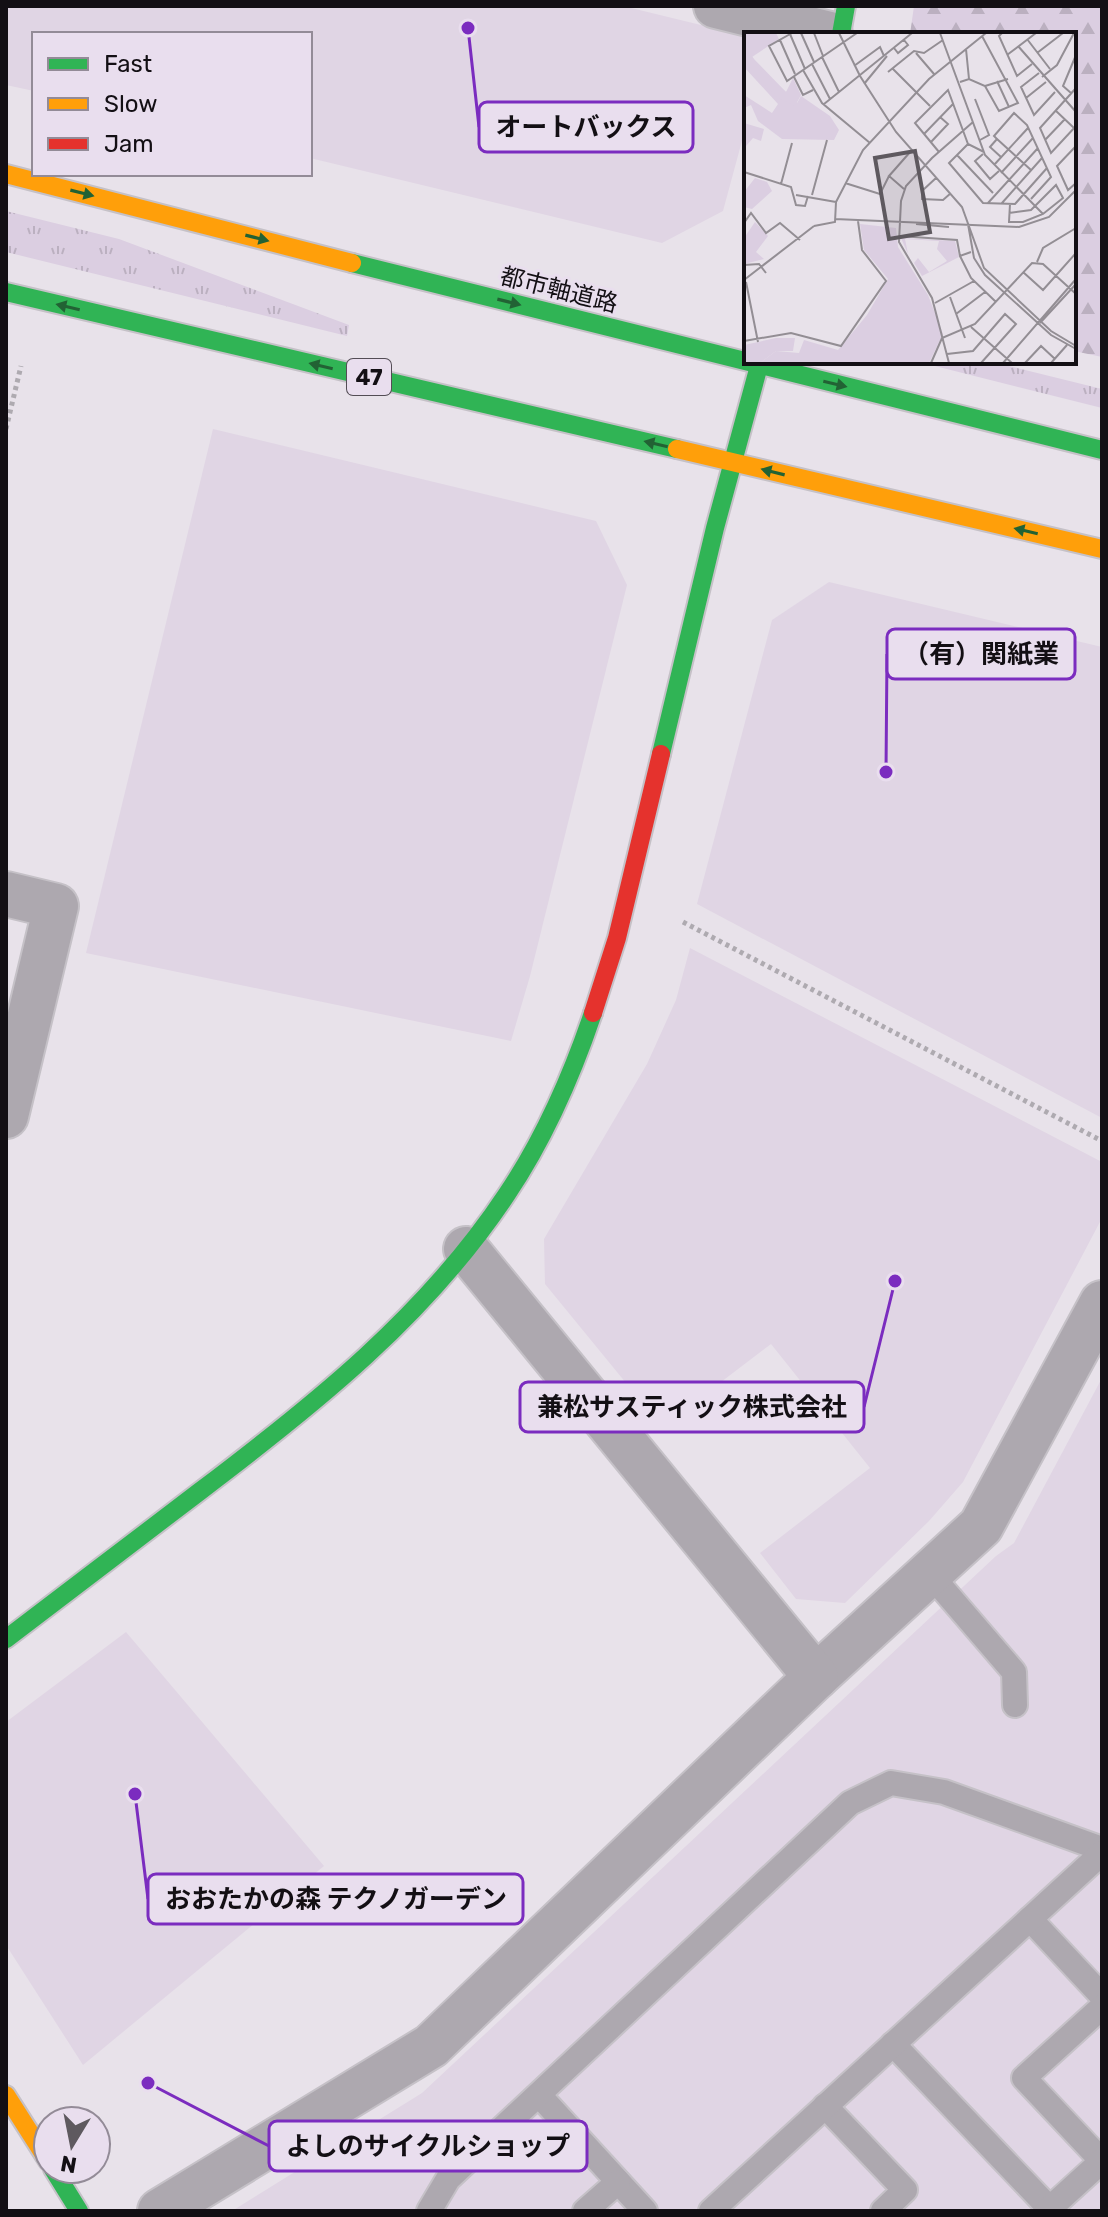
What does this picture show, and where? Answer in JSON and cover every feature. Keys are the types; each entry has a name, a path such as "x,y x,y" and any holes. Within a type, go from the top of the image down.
{"main road":[{"path":"841,32 846,6"},
{"name":"都市軸道路","path":"6,174 744,360"},
{"name":"47","path":"6,292 1102,549"},
{"path":"6,1639 334,1386 400,1325 466,1249 508,1193 569,1077 617,938 732,462 760,364"},
{"name":"都市軸道路","path":"760,364 1102,450"},
{"path":"6,2095 32,2136"},
{"path":"63,2185 79,2211"}],"street":[{"path":"716,6 822,32"},
{"path":"6,894 56,906 6,1116"},
{"path":"466,1249 816,1677"},
{"path":"160,2211 431,2046 816,1677 981,1526 1102,1303"}],"lane":[{"path":"930,1574 1014,1672 1015,1705"},
{"path":"429,2211 448,2179 850,1803 891,1783 944,1792 1102,1851 711,2211"},
{"path":"1030,1919 1102,1996"},
{"path":"893,2044 1050,2210 1102,2161 1024,2078 1102,2007"},
{"path":"539,2095 645,2211"},
{"path":"825,2106 905,2190 883,2211"},
{"path":"585,2211 618,2182"}],"path":[{"path":"6,429 21,366"},
{"path":"683,922 1102,1141"}],"shaded area":[{"path":"6,6 623,6 744,36 744,133 723,211 662,243 312,158 312,32 32,32 32,91 6,85"},
{"path":"213,429 596,521 627,585 511,1041 86,953"},
{"path":"829,582 1102,647 1102,1118 697,904 772,620"},
{"path":"690,948 1102,1162 1102,1218 963,1482 929,1521 845,1603 796,1599 760,1553 870,1468 771,1344 662,1427 545,1284 544,1239 647,1064 676,1000"},
{"path":"1102,1378 1102,2211 232,2211 422,2093 996,1556 1014,1543"},
{"path":"126,1632 324,1866 83,2065 6,1945 6,1722"}],"green space":[{"path":"914,6 1102,6 1102,357 1076,351 1076,32 910,32"},
{"path":"6,211 119,239 349,325 347,336 6,252"},
{"path":"927,364 1001,364 1102,389 1102,408"}],"traffic: fast":[{"path":"841,32 846,6"},
{"path":"352,263 744,361"},
{"path":"6,292 677,449"},
{"path":"757,364 1102,450"},
{"path":"661,754 715,528 759,364"},
{"path":"6,1639 284,1426 405,1319 476,1238 520,1173 556,1106 593,1013"},
{"path":"63,2185 79,2211"}],"traffic: slow":[{"path":"6,174 352,263"},
{"path":"677,449 1102,549"},
{"path":"6,2095 32,2136"}],"traffic: jam":[{"path":"593,1013 617,938 661,754"}],"place":[{"name":"オートバックス","path":"468,28"},
{"name":"（有）関紙業","path":"886,772"},
{"name":"兼松サスティック株式会社","path":"895,1281"},
{"name":"おおたかの森 テクノガーデン","path":"135,1794"},
{"name":"よしのサイクルショップ","path":"148,2083"}]}
